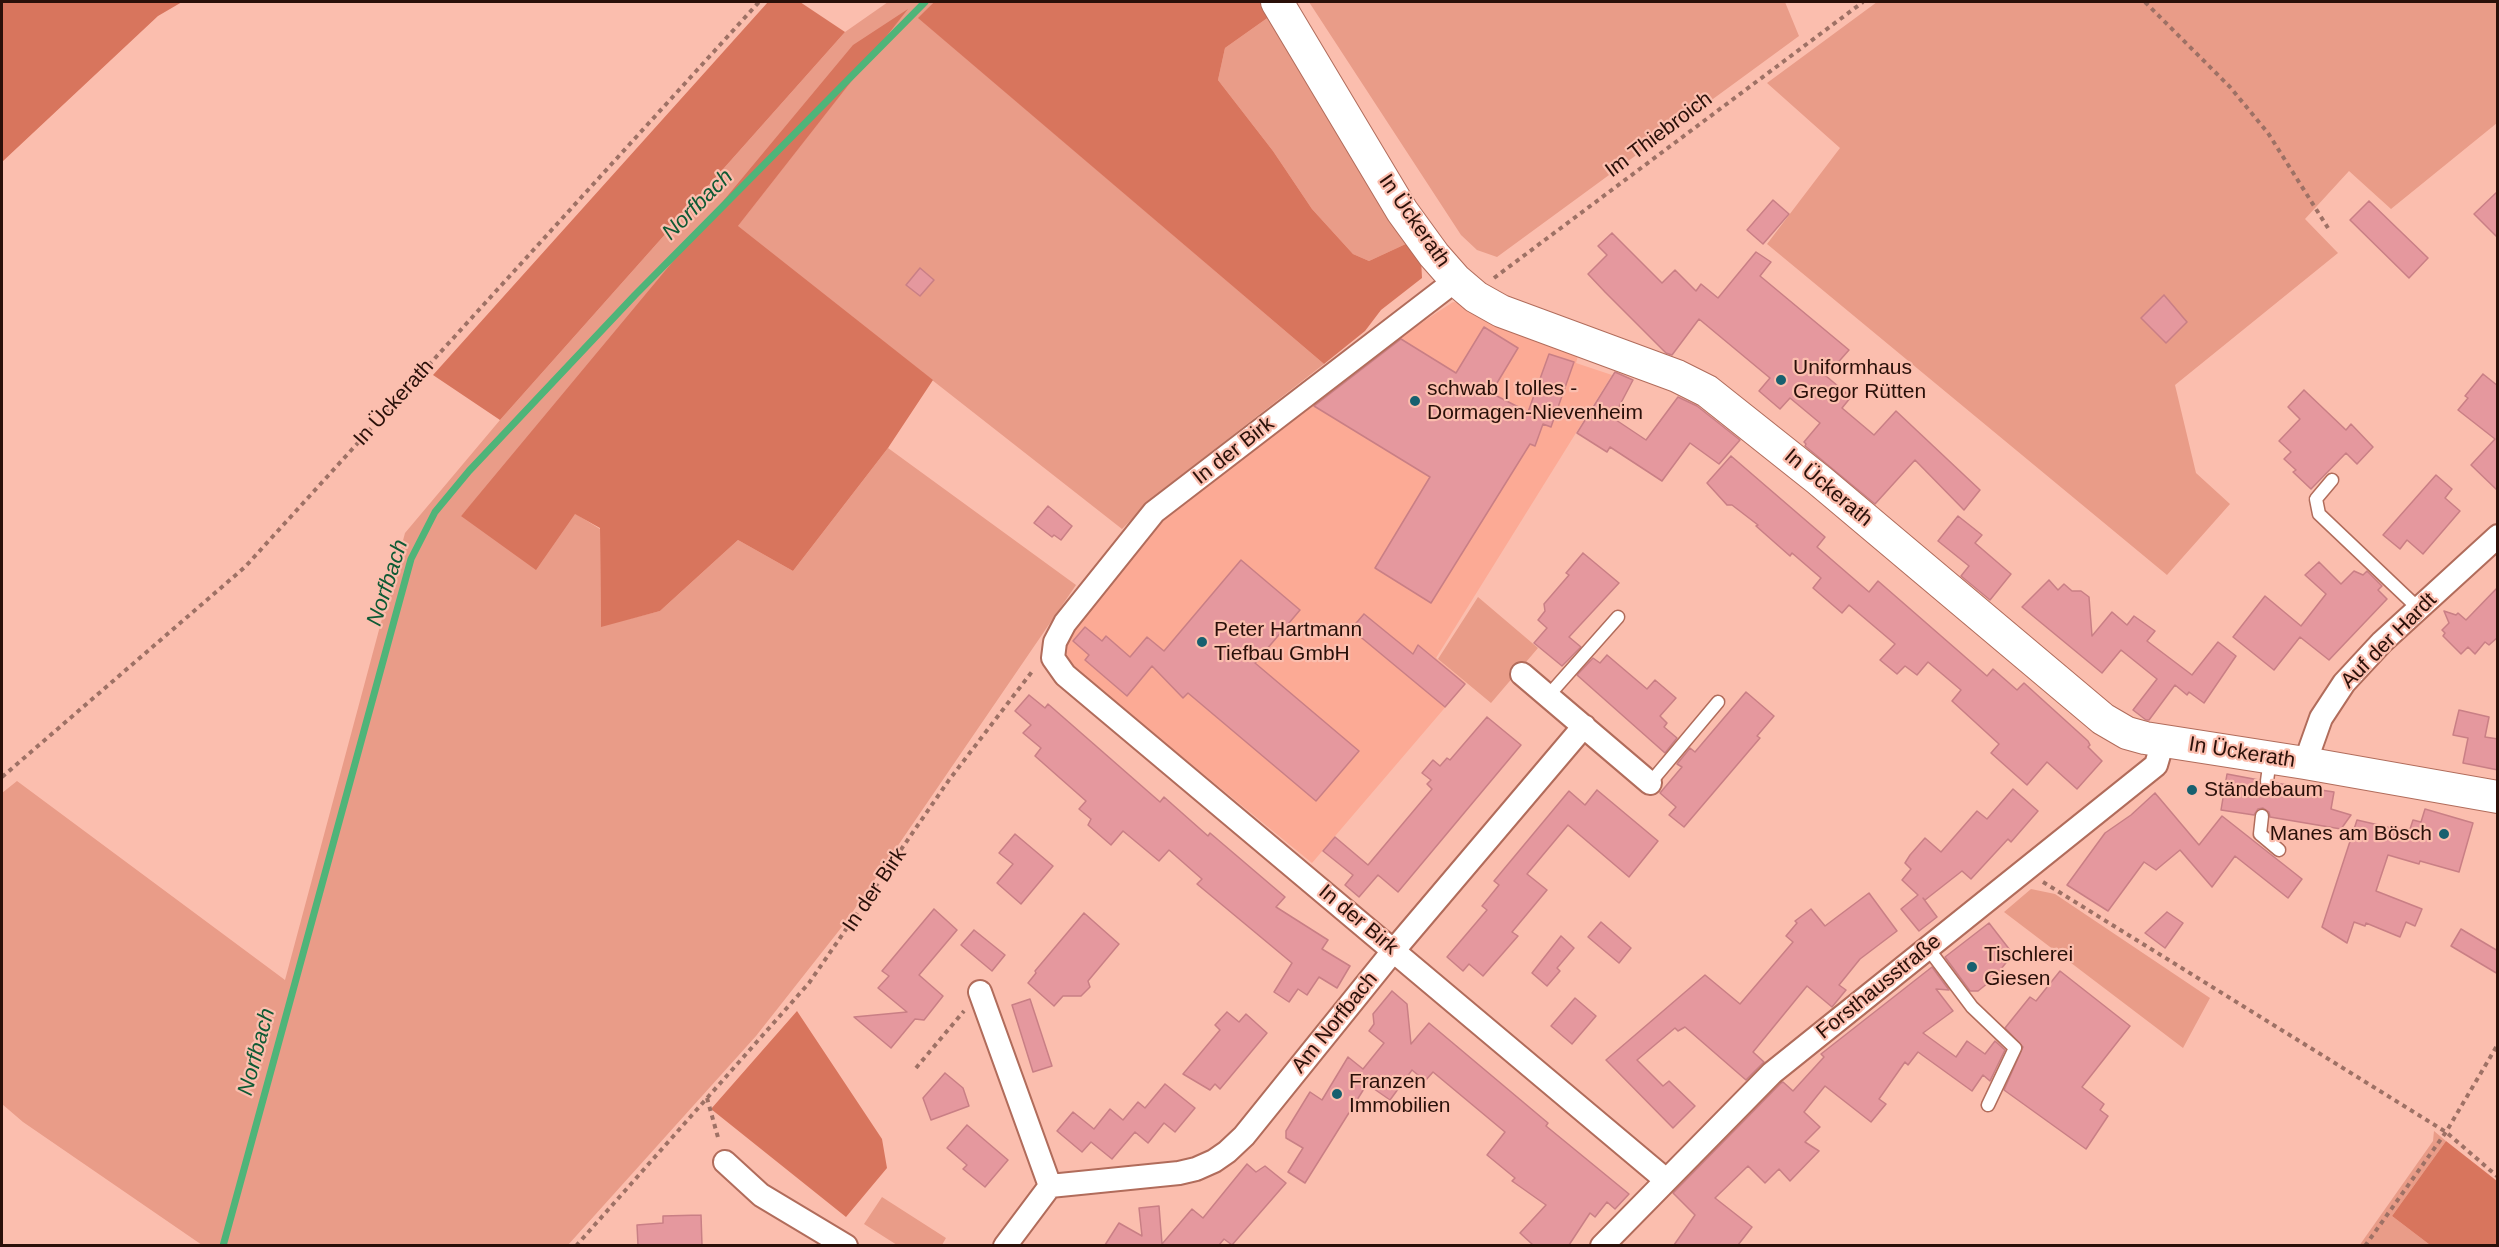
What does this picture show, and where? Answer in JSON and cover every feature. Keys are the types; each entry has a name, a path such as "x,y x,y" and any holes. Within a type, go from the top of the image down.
{"main road":[{"name":"In Ückerath","path":"1277,2 1402,211 1434,255 1466,288 1501,311 1677,376 1707,391 1819,480 2096,714 2127,733 2269,769 2305,763 2498,797"}],"street":[{"name":"In der Birk","path":"1466,288 1154,512 1065,623 1054,642 1053,658 1065,675 1666,1180"},
{"name":"Auf der Hardt","path":"2305,763 2321,718 2344,683 2382,642 2498,536"},
{"path":"1522,674 1650,783"},
{"name":"Am Norfbach","path":"1050,1186 1179,1173 1196,1169 1214,1161 1244,1136 1394,950 1584,726"},
{"name":"Forsthausstraße","path":"1602,1245 1772,1072 2156,765 2163,741"},
{"path":"980,992 1050,1186 1005,1245"},
{"path":"725,1162 761,1195 846,1245"}],"lane":[{"path":"2332,480 2316,499 2319,514 2419,609"},
{"path":"1548,696 1618,617"},
{"path":"1650,783 1718,702"},
{"path":"2262,816 2260,834 2279,850"},
{"path":"1928,947 1972,1007 2015,1048 1988,1105"}],"path":[{"name":"In Ückerath","path":"2,777 245,567 759,2"},
{"name":"Im Thiebroich","path":"1466,288 1489,281 1863,2"},
{"path":"2145,2 2230,87 2268,133 2328,228"},
{"name":"In der Birk","path":"576,1245 809,984 949,780 1037,665 1053,658"},
{"path":"2024,870 2446,1132 2498,1177"},
{"path":"916,1068 980,992"},
{"path":"2365,1245 2446,1132 2498,1044"},
{"path":"707,1098 725,1162"}],"shaded area":[{"path":"2,2 182,2 158,16 2,162"},
{"path":"768,2 800,2 845,32 500,420 433,375"},
{"path":"888,2 934,2 919,18 1324,364 1156,495 1122,529 737,227 906,11 461,516 576,514 600,529 601,626 660,611 738,540 793,571 888,448 1076,585 845,923 756,1036 568,1245 202,1245 23,1122 2,1104 2,793 17,781 285,980 405,533 500,420 845,32"},
{"path":"934,2 1266,2 1273,14 1225,48 1218,80 1273,151 1312,209 1353,254 1369,261 1410,242 1421,258 1422,278 1381,310 1365,331 1324,364 918,18"},
{"path":"1309,2 1785,2 1799,36 1497,257 1477,250 1461,235"},
{"path":"1877,2 2497,2 2497,123 2391,209 2349,171 2305,219 2338,253 2175,385 2196,473 2230,504 2167,575 1767,244 1840,148 1767,83"},
{"path":"908,9 738,226 933,380 888,448 793,571 738,540 660,611 601,627 600,528 575,514 536,570 461,516 853,45"},
{"path":"1273,14 1410,242 1369,261 1353,254 1312,209 1273,151 1218,80 1225,48"},
{"path":"1453,302 1579,352 1576,363 1612,375 1436,658 1466,683 1312,863 1070,665 1064,644 1159,524 1403,335"},
{"path":"1478,597 1538,648 1491,703 1438,659"},
{"path":"2031,889 2055,894 2210,998 2183,1048 2004,912"},
{"path":"797,1011 882,1139 887,1168 846,1217 711,1109"},
{"path":"2434,1131 2446,1141 2392,1216 2430,1245 2359,1246 2433,1141"},
{"path":"2446,1141 2497,1181 2497,1245 2430,1245 2392,1216"},
{"path":"882,1197 946,1238 942,1245 897,1245 864,1224"}],"building":[{"path":"2498,191 2498,238 2474,214"},
{"path":"1773,200 1789,214 1763,244 1747,230"},
{"path":"2369,201 2428,258 2409,278 2350,220"},
{"path":"1612,233 1662,283 1675,270 1696,291 1701,284 1718,298 1756,252 1771,262 1760,276 1849,350 1826,376 1851,397 1842,408 1874,435 1896,411 1980,490 1964,510 1915,460 1875,504 1805,446 1804,442 1820,423 1790,398 1780,409 1759,391 1770,378 1699,319 1672,355 1666,353 1605,292 1588,274 1607,255 1598,246"},
{"path":"920,268 934,280 920,296 906,285"},
{"path":"2164,295 2187,322 2166,343 2141,318"},
{"path":"1484,327 1518,348 1491,393 1528,412 1549,354 1574,362 1551,427 1543,424 1535,446 1530,444 1431,603 1375,568 1430,477 1314,406 1401,339 1456,373"},
{"path":"1615,372 1633,380 1613,418 1646,440 1678,397 1697,406 1740,440 1719,464 1690,443 1662,481 1610,447 1607,452 1577,433"},
{"path":"2483,374 2498,386 2498,491 2471,465 2495,439 2458,410 2468,398 2465,396"},
{"path":"2304,390 2346,430 2351,424 2373,447 2357,464 2346,453 2311,489 2293,472 2296,470 2284,459 2291,452 2279,441 2300,419 2288,407"},
{"path":"1731,456 1825,537 1817,547 1869,592 1878,581 1987,676 1993,669 2017,690 2024,683 2088,741 2090,745 2088,747 2102,761 2077,789 2047,762 2027,785 1991,753 1999,744 1952,701 1961,690 1928,662 1917,675 1905,666 1897,674 1880,660 1895,644 1849,605 1842,613 1813,588 1821,578 1792,553 1790,556 1756,526 1758,525 1732,505 1727,505 1707,483"},
{"path":"2436,475 2452,489 2445,498 2460,511 2423,554 2407,540 2400,549 2383,535"},
{"path":"1048,506 1072,526 1061,540 1054,535 1052,537 1034,523"},
{"path":"1958,516 1982,535 1975,543 2011,574 1990,600 1961,576 1969,566 1938,541"},
{"path":"1583,553 1619,583 1569,637 1581,647 1562,666 1534,643 1547,628 1538,620 1545,611 1544,604 1569,575 1566,573"},
{"path":"1241,560 1300,610 1255,663 1359,751 1316,801 1188,693 1183,698 1152,666 1127,696 1085,660 1089,655 1073,641 1085,627 1102,641 1106,636 1130,657 1147,637 1164,651"},
{"path":"2319,562 2341,584 2354,571 2363,575 2367,571 2382,586 2378,590 2387,599 2329,660 2300,637 2274,670 2233,637 2265,596 2301,626 2326,594 2305,575"},
{"path":"2049,580 2058,590 2064,584 2072,591 2081,591 2089,597 2092,636 2112,612 2127,625 2134,616 2155,631 2147,641 2192,675 2218,642 2236,656 2204,703 2189,692 2187,695 2175,685 2149,720 2146,720 2133,710 2157,679 2121,650 2102,673 2022,607"},
{"path":"2498,587 2498,637 2489,645 2485,642 2475,654 2468,647 2461,654 2443,636 2445,633 2442,630 2449,623 2444,611 2456,615 2458,613 2466,620"},
{"path":"1364,614 1413,654 1418,645 1465,684 1445,707 1351,629"},
{"path":"1607,655 1647,689 1655,680 1676,698 1660,716 1667,723 1664,727 1677,738 1665,753 1577,675 1593,658 1600,663"},
{"path":"1746,692 1774,716 1757,736 1760,738 1684,827 1669,815 1676,807 1660,793 1682,767 1677,764 1690,748 1695,752"},
{"path":"1029,695 1045,708 1048,704 1160,802 1164,797 1208,836 1210,833 1285,897 1276,907 1328,940 1322,949 1350,966 1337,988 1319,977 1307,995 1298,989 1289,1002 1274,992 1292,963 1197,884 1202,879 1169,850 1159,861 1123,831 1111,845 1088,825 1091,819 1079,809 1086,801 1035,756 1041,748 1023,733 1031,725 1015,711"},
{"path":"2459,710 2489,717 2485,737 2498,739 2498,770 2463,763 2468,738 2453,735"},
{"path":"1487,717 1521,745 1398,892 1378,875 1359,897 1345,885 1353,875 1323,851 1335,837 1368,865 1432,789 1427,784 1431,780 1422,773 1433,760 1440,766 1447,758 1450,760"},
{"path":"2227,774 2259,780 2260,785 2265,789 2271,788 2275,783 2334,792 2331,809 2351,815 2341,829 2270,817 2269,812 2263,808 2258,809 2254,815 2221,810"},
{"path":"2013,789 2038,811 2011,842 2008,839 1971,879 1962,871 1925,900 1923,898 1937,917 1919,931 1901,909 1918,895 1902,880 1911,869 1905,863 1910,855 1925,838 1941,852 1977,811 1987,819"},
{"path":"1597,790 1658,841 1629,877 1568,825 1527,874 1547,890 1512,932 1518,936 1483,976 1469,964 1463,971 1447,957 1487,910 1482,906 1499,885 1494,881 1569,791 1585,805"},
{"path":"2155,793 2199,845 2222,816 2302,879 2288,898 2235,856 2212,887 2180,850 2156,870 2144,862 2108,911 2067,885 2105,833 2131,815"},
{"path":"2425,809 2473,823 2459,872 2388,855 2376,891 2422,909 2415,926 2406,922 2400,937 2366,923 2365,926 2354,922 2347,943 2322,927 2357,820 2409,832 2413,820 2421,822"},
{"path":"1015,834 1053,866 1021,904 997,883 1013,864 999,853"},
{"path":"1869,893 1897,931 1860,959 1839,985 1846,990 1832,1007 1807,986 1753,1052 1764,1062 1746,1080 1685,1027 1678,1031 1675,1028 1637,1060 1663,1086 1669,1081 1695,1106 1673,1128 1606,1060 1705,975 1740,1004 1793,942 1786,936 1797,923 1795,921 1811,909 1825,926"},
{"path":"934,909 957,930 919,975 943,996 924,1020 915,1019 891,1048 854,1017 907,1012 878,988 889,976 882,971"},
{"path":"2167,912 2183,923 2165,948 2145,933"},
{"path":"1084,913 1119,944 1088,981 1090,987 1081,996 1063,996 1054,1006 1028,983 1036,973 1035,971"},
{"path":"1601,922 1631,948 1619,963 1588,937"},
{"path":"1989,923 2013,954 1993,979 1978,991 1970,991 1945,957"},
{"path":"2461,929 2498,951 2498,974 2451,946"},
{"path":"974,930 1005,955 992,971 961,945"},
{"path":"1561,936 1574,948 1557,968 1560,971 1547,986 1532,973"},
{"path":"1932,967 1949,990 1936,989 1953,1011 1923,1033 1956,1057 1967,1041 1985,1054 1995,1041 2005,1050 1990,1081 1983,1075 1972,1091 1918,1052 1908,1065 1905,1062 1879,1099 1886,1104 1871,1122 1825,1086 1804,1112 1820,1127 1805,1142 1819,1151 1790,1181 1779,1169 1765,1183 1748,1166 1715,1198 1752,1227 1738,1245 1674,1245 1695,1215 1673,1193 1781,1083 1783,1082 1793,1091 1824,1057 1821,1054"},
{"path":"2060,971 2130,1026 2082,1087 2104,1104 2100,1110 2108,1116 2086,1149 2004,1090 2023,1047 2005,1028 2030,997 2036,1001"},
{"path":"1392,991 1407,1004 1411,1044 1429,1023 1548,1123 1546,1126 1629,1194 1615,1209 1607,1202 1595,1217 1590,1213 1569,1245 1533,1245 1520,1233 1546,1205 1512,1181 1515,1178 1487,1155 1505,1132 1433,1072 1425,1081 1412,1070 1390,1100 1367,1084 1305,1183 1288,1172 1303,1148 1286,1138 1286,1131 1310,1092 1322,1100 1348,1057 1363,1069 1384,1043 1369,1031 1374,1024 1373,1014"},
{"path":"1575,998 1596,1016 1572,1044 1551,1026"},
{"path":"1030,999 1052,1066 1033,1072 1012,1005"},
{"path":"1227,1012 1239,1022 1246,1014 1267,1033 1220,1089 1215,1084 1210,1090 1183,1074 1220,1030 1215,1025"},
{"path":"945,1073 963,1088 969,1106 931,1120 923,1098"},
{"path":"1165,1084 1195,1108 1175,1132 1164,1123 1148,1143 1135,1132 1112,1159 1091,1142 1082,1152 1057,1131 1073,1112 1094,1129 1110,1109 1123,1120 1138,1102 1145,1108"},
{"path":"967,1125 1008,1160 985,1187 963,1169 967,1165 947,1148"},
{"path":"1247,1164 1256,1172 1265,1166 1286,1183 1232,1245 1224,1239 1219,1245 1105,1245 1119,1223 1142,1236 1139,1208 1159,1206 1162,1244 1192,1209 1203,1218"},
{"path":"701,1215 702,1245 638,1245 637,1225 663,1223 663,1216"}],"waterway":[{"name":"Norfbach","path":"223,1246 411,559 435,512 469,471 635,295 925,2"}],"place":[{"name":"Uniformhaus Gregor Rütten","path":"1781,380"},
{"name":"schwab | tolles - Dormagen-Nievenheim","path":"1415,401"},
{"name":"Peter Hartmann Tiefbau GmbH","path":"1202,642"},
{"name":"Ständebaum","path":"2192,790"},
{"name":"Manes am Bösch","path":"2444,834"},
{"name":"Tischlerei Giesen","path":"1972,967"},
{"name":"Franzen Immobilien","path":"1337,1094"}]}
